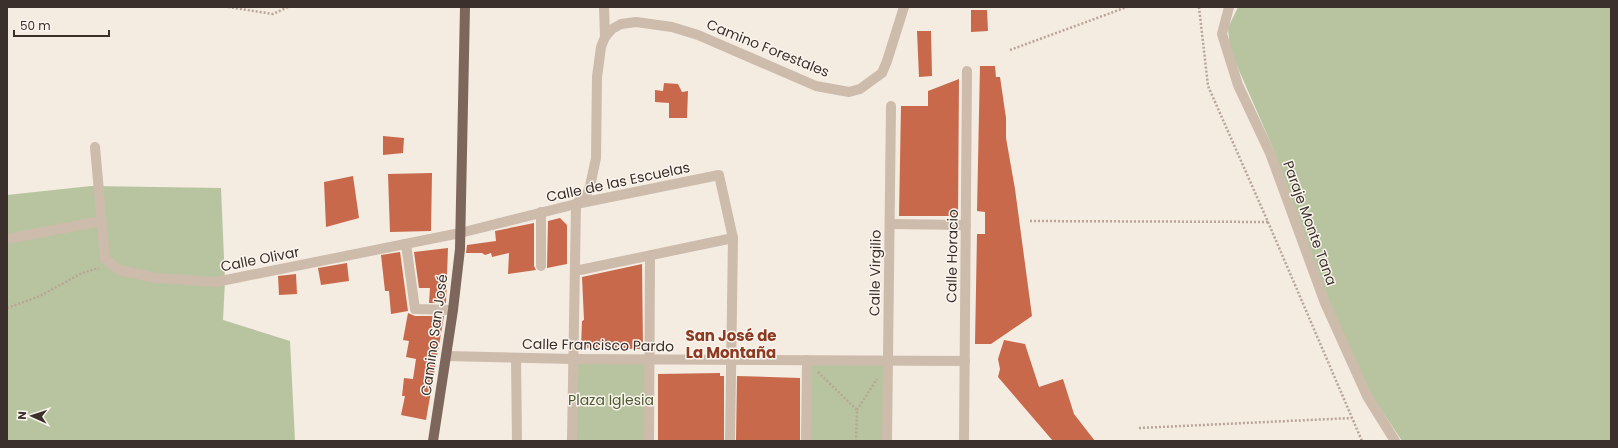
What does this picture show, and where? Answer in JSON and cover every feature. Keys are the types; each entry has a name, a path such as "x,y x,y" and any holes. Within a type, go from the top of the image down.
{"main road":[{"name":"Camino San José","path":"433,441 453,310 460,233 464,7"}],"street":[{"path":"572,441 576,204 587,194 593,178 597,144 598,60 605,37 604,7"},
{"name":"Camino Forestales","path":"605,37 612,29 629,22 672,28 698,34 816,86 849,92 860,89 882,73 888,61 904,7"},
{"name":"Paraje Monte Tana","path":"1229,7 1222,34 1238,85 1270,153 1325,303 1367,396 1396,441"},
{"name":"Calle Horacio","path":"964,441 967,71"},
{"name":"Calle Virgilio","path":"887,441 891,106"},
{"path":"95,147 105,259 111,263"},
{"name":"Calle de las Escuelas","path":"460,233 540,212 719,175 733,238"},
{"path":"540,212 541,266"},
{"path":"7,239 101,221"},
{"path":"890,224 966,225"},
{"name":"Calle Olivar","path":"111,263 119,270 156,278 216,282 460,233"},
{"path":"575,271 733,238 730,441"},
{"path":"406,244 415,309 453,310"},
{"path":"649,441 650,256"},
{"name":"Calle Francisco Pardo","path":"446,356 650,360 965,361"},
{"path":"516,358 516,441"},
{"path":"806,441 807,360"}],"path":[{"path":"228,7 273,14 288,7"},
{"path":"1010,50 1127,7"},
{"path":"1199,7 1208,86 1362,441"},
{"path":"1030,221 1268,222"},
{"path":"7,308 40,296 82,274 111,263"},
{"path":"807,360 857,410"},
{"path":"856,441 857,410 888,361"},
{"path":"1139,428 1352,418"}],"green space":[{"path":"1238,7 1611,7 1611,441 1402,441 1372,396 1338,325 1273,148 1230,50 1228,28"},
{"path":"91,186 221,188 225,281 223,320 290,341 295,441 7,441 7,195"},
{"name":"Plaza Iglesia","path":"574,359 650,360 649,441 572,441"},
{"path":"807,360 888,361 887,441 806,441"}],"building":[{"path":"971,10 987,10 988,31 971,32"},
{"path":"917,31 931,31 932,76 919,77"},
{"path":"980,66 995,66 996,77 1000,77 1006,118 1006,138 1015,189 1032,316 991,344 975,344 977,234 985,234 985,212 977,211"},
{"path":"959,79 958,216 899,216 901,106 928,106 928,91"},
{"path":"664,83 678,84 682,92 688,91 687,118 669,118 669,103 655,102 655,90 663,91"},
{"path":"383,136 404,138 403,153 383,155"},
{"path":"432,173 431,231 390,232 388,174"},
{"path":"353,176 359,218 326,227 324,182"},
{"path":"560,218 567,225 567,264 547,268 548,221"},
{"path":"534,223 534,266 536,270 508,274 509,253 492,257 491,253 485,255 482,253 466,253 467,245 496,241 495,231"},
{"path":"448,248 446,303 429,303 430,288 419,288 414,252"},
{"path":"400,252 408,311 391,314 389,291 385,291 381,255"},
{"path":"347,263 349,281 321,285 318,268"},
{"path":"642,264 643,349 581,348 582,321 584,320 582,277"},
{"path":"296,274 297,294 279,295 278,276"},
{"path":"408,313 415,316 444,316 426,420 401,415 405,396 402,396 404,378 413,379 416,359 406,357 409,341 403,340"},
{"path":"1004,340 1025,344 1039,387 1063,379 1074,414 1095,441 1053,441 998,377 1000,369 998,359"},
{"path":"720,373 720,376 724,376 724,441 658,441 658,374"},
{"path":"737,376 800,378 800,441 736,441"}],"district":[{"name":"San José de La Montaña","path":"731,344"}]}
